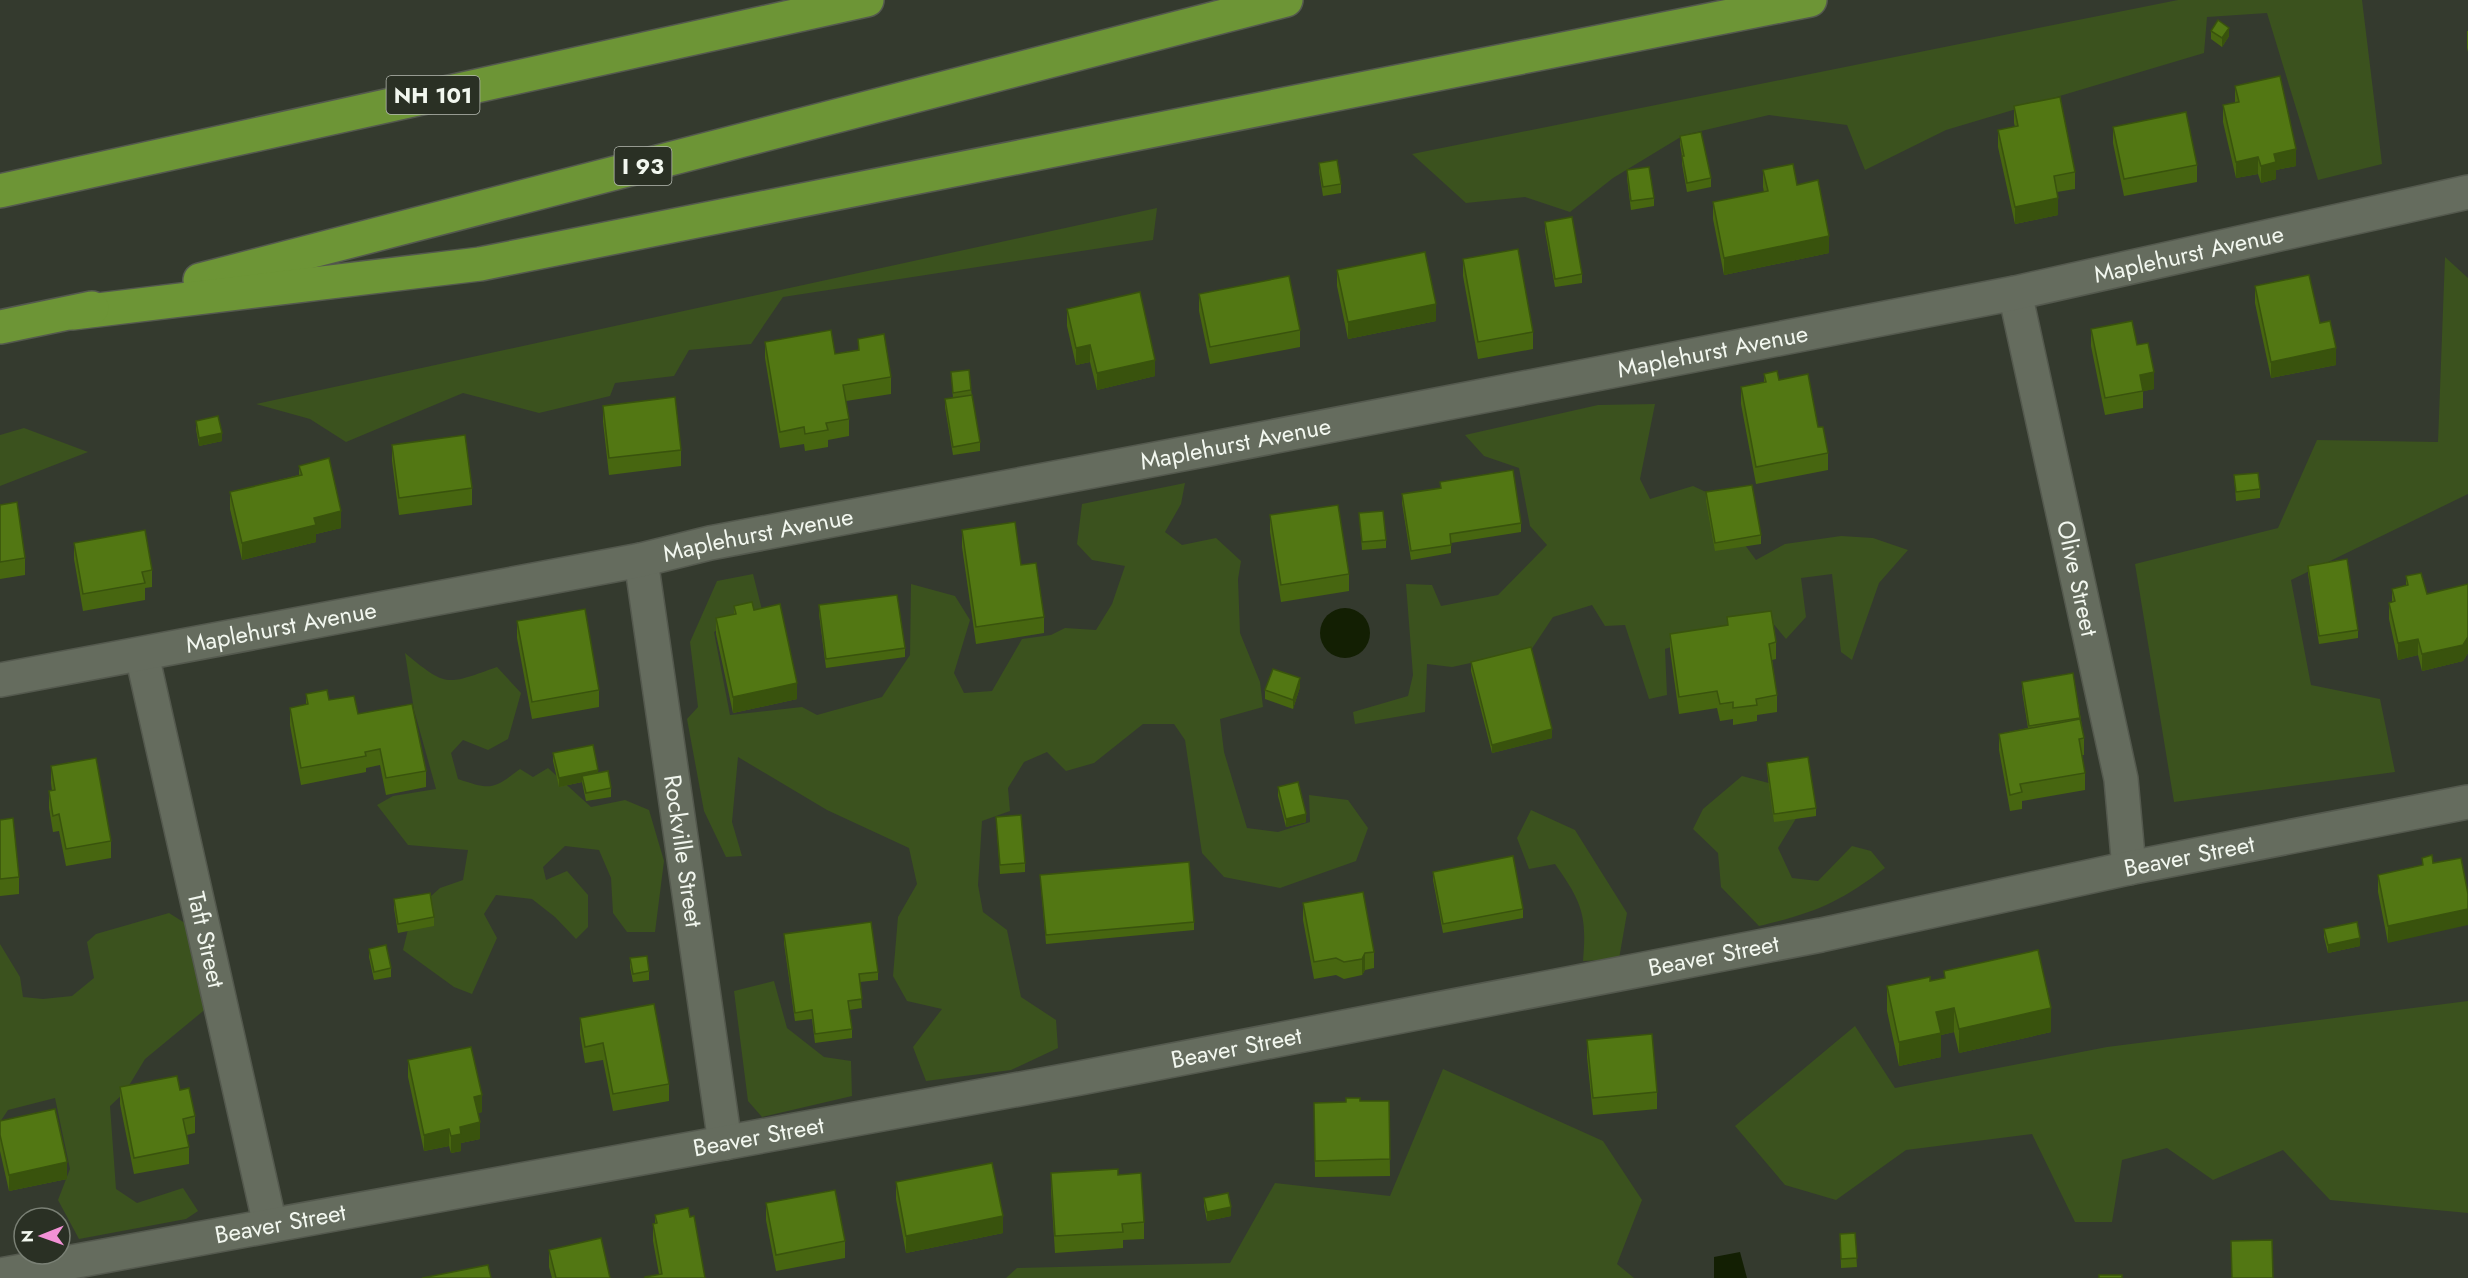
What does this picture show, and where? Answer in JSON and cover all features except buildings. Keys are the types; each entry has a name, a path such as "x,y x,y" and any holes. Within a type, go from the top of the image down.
{"highway":[{"name":"NH 101","path":"0,191 867,0"},
{"name":"I 93","path":"0,327 73,313 1286,0"},
{"path":"73,313 480,264 1810,0"}],"street":[{"name":"Maplehurst Avenue","path":"0,680 641,560 710,543 1197,452 1944,304 2015,293 2468,192"},
{"name":"Olive Street","path":"2015,293 2121,779 2129,868"},
{"name":"Rockville Street","path":"641,560 725,1143"},
{"name":"Taft Street","path":"142,655 270,1225"},
{"name":"Beaver Street","path":"0,1275 725,1143 1821,935 2129,868 2468,802"}],"green space":[{"path":"2178,0 2362,0 2382,164 2318,180 2267,13 2207,17 2204,53 1946,130 1865,170 1847,125 1769,115 1684,135 1613,178 1570,212 1525,197 1466,203 1412,154"},
{"path":"1157,208 1153,240 783,297 751,344 689,350 674,376 615,383 610,396 539,413 463,393 346,442 310,419 256,404"},
{"path":"2445,257 2468,278 2468,494 2291,580 2311,685 2380,699 2395,772 2174,802 2135,564 2278,528 2317,440 2438,442"},
{"path":"1655,404 1640,479 1650,499 1693,486 1706,492 1756,560 1785,544 1841,536 1873,538 1908,550 1879,583 1852,660 1841,652 1832,574 1801,578 1806,617 1786,639 1771,621 1717,632 1665,649 1667,695 1649,699 1625,625 1605,626 1592,605 1553,617 1531,650 1452,667 1427,664 1425,712 1355,724 1353,712 1408,696 1413,675 1406,584 1432,585 1441,606 1498,595 1547,545 1530,526 1519,468 1484,456 1465,435 1598,405"},
{"path":"24,428 88,452 0,486 0,435"},
{"path":"1185,483 1181,504 1165,532 1182,545 1216,538 1241,561 1238,579 1240,633 1260,682 1263,707 1220,719 1224,752 1247,828 1278,832 1310,822 1309,795 1348,800 1368,828 1356,861 1280,888 1224,877 1202,853 1185,740 1174,724 1143,724 1094,763 1066,771 1047,752 1024,762 1008,788 1010,811 982,821 978,885 983,912 1007,930 1021,997 1056,1020 1058,1048 1011,1070 926,1081 913,1047 942,1009 907,1001 893,976 898,917 917,884 909,848 827,810 738,757 732,822 742,856 726,857 704,811 687,719 698,707 690,642 717,581 753,574 763,614 732,622 714,632 730,715 802,707 817,715 882,697 910,655 911,584 955,596 970,620 954,673 964,693 992,691 1022,639 1051,635 1065,628 1096,630 1112,604 1125,566 1092,560 1077,544 1082,504"},
{"path":"405,653 439,678 448,680 457,680 497,667 521,693 508,739 488,750 463,740 451,753 458,779 491,786 520,769 533,777 548,768 591,807 625,800 649,810 664,861 655,932 627,932 613,913 611,878 599,850 565,846 543,867 546,880 567,871 588,895 588,927 576,939 555,917 532,899 496,895 484,914 497,938 472,994 454,987 403,950 412,913 440,888 463,880 468,850 408,845 377,805 393,796 436,789 414,710"},
{"path":"1742,776 1784,787 1803,807 1778,848 1792,878 1818,881 1852,846 1871,851 1885,868 1854,890 1825,905 1759,926 1721,887 1718,853 1693,829 1703,809"},
{"path":"1531,810 1575,830 1627,913 1619,959 1583,961 1583,920 1577,899 1555,864 1529,869 1517,838"},
{"path":"169,913 188,925 208,1007 145,1059 125,1092 110,1106 116,1189 137,1203 183,1188 198,1211 186,1219 79,1239 72,1226 72,1206 61,1206 58,1200 70,1169 55,1098 8,1110 0,1122 0,944 20,977 23,997 43,999 72,996 94,978 87,942 96,934"},
{"path":"774,981 787,1028 824,1057 851,1061 852,1096 762,1117 748,1101 734,991"},
{"path":"2468,1001 2468,1213 2330,1200 2283,1150 2213,1180 2167,1148 2122,1160 2112,1222 2075,1222 2032,1134 1906,1150 1836,1200 1785,1185 1735,1126 1855,1026 1895,1088 2107,1047"},
{"path":"1443,1069 1603,1141 1642,1200 1617,1264 1634,1278 1006,1278 1017,1268 1230,1263 1275,1183 1390,1196"}],"shaded area":[{"path":"1345,608 1354,610 1365,619 1370,633 1368,642 1359,653 1345,658 1336,656 1325,647 1320,633 1322,624 1331,613"},
{"path":"1740,1252 1747,1278 1714,1278 1714,1257"}]}
